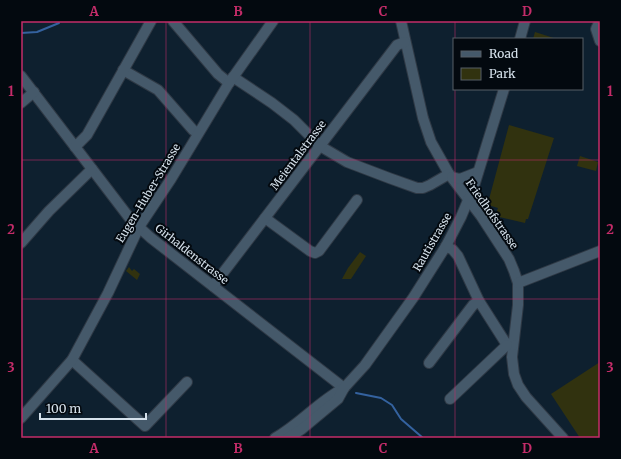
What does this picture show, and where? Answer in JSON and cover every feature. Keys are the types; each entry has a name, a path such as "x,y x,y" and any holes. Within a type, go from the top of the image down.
{"street":[{"path":"75,147 87,135 151,21"},
{"path":"173,21 218,74 272,103 294,120 320,146 347,162 417,188 423,188 450,175"},
{"name":"Eugen-Huber-Strasse","path":"21,418 72,360 108,293 139,227 171,179 231,80 273,21"},
{"name":"Friedhofstrasse","path":"401,21 427,131 431,142 450,175 493,234 509,259 518,283 517,323 510,345 514,374 518,385 526,397 563,438"},
{"path":"520,38 525,21"},
{"path":"600,21 596,29 600,41"},
{"name":"Meientalstrasse","path":"213,286 397,45 405,42"},
{"path":"123,70 158,90 193,130 198,133"},
{"name":"Girhaldenstrasse","path":"21,76 131,220 344,388"},
{"name":"Rautistrasse","path":"288,438 302,429 338,399 344,388 369,359 413,298 446,246 469,200 504,90"},
{"path":"21,103 34,92"},
{"path":"21,243 49,211 92,168"},
{"name":"Friedhofstrasse","path":"450,175 460,179 478,172"},
{"path":"265,218 310,251 315,253 319,251 357,200"},
{"path":"446,246 453,250 458,256 480,301 510,345 450,399"},
{"path":"518,283 600,250"},
{"path":"429,363 473,306 480,301"},
{"path":"72,360 145,426 187,382"},
{"name":"Rautistrasse","path":"275,438 313,411 333,394 344,388"}],"green space":[{"path":"535,32 554,38 533,38"},
{"path":"509,125 554,138 528,219 526,219 525,223 495,216 498,208 488,205"},
{"path":"580,156 598,162 596,171 577,166"},
{"path":"360,252 366,256 351,279 342,279 348,268"},
{"path":"129,267 132,271 134,269 140,274 137,280 126,271"},
{"path":"600,362 600,438 580,438 551,394"}],"waterway":[{"path":"21,33 37,32 59,23"},
{"path":"356,393 381,398 392,405 401,419 423,438"}]}
